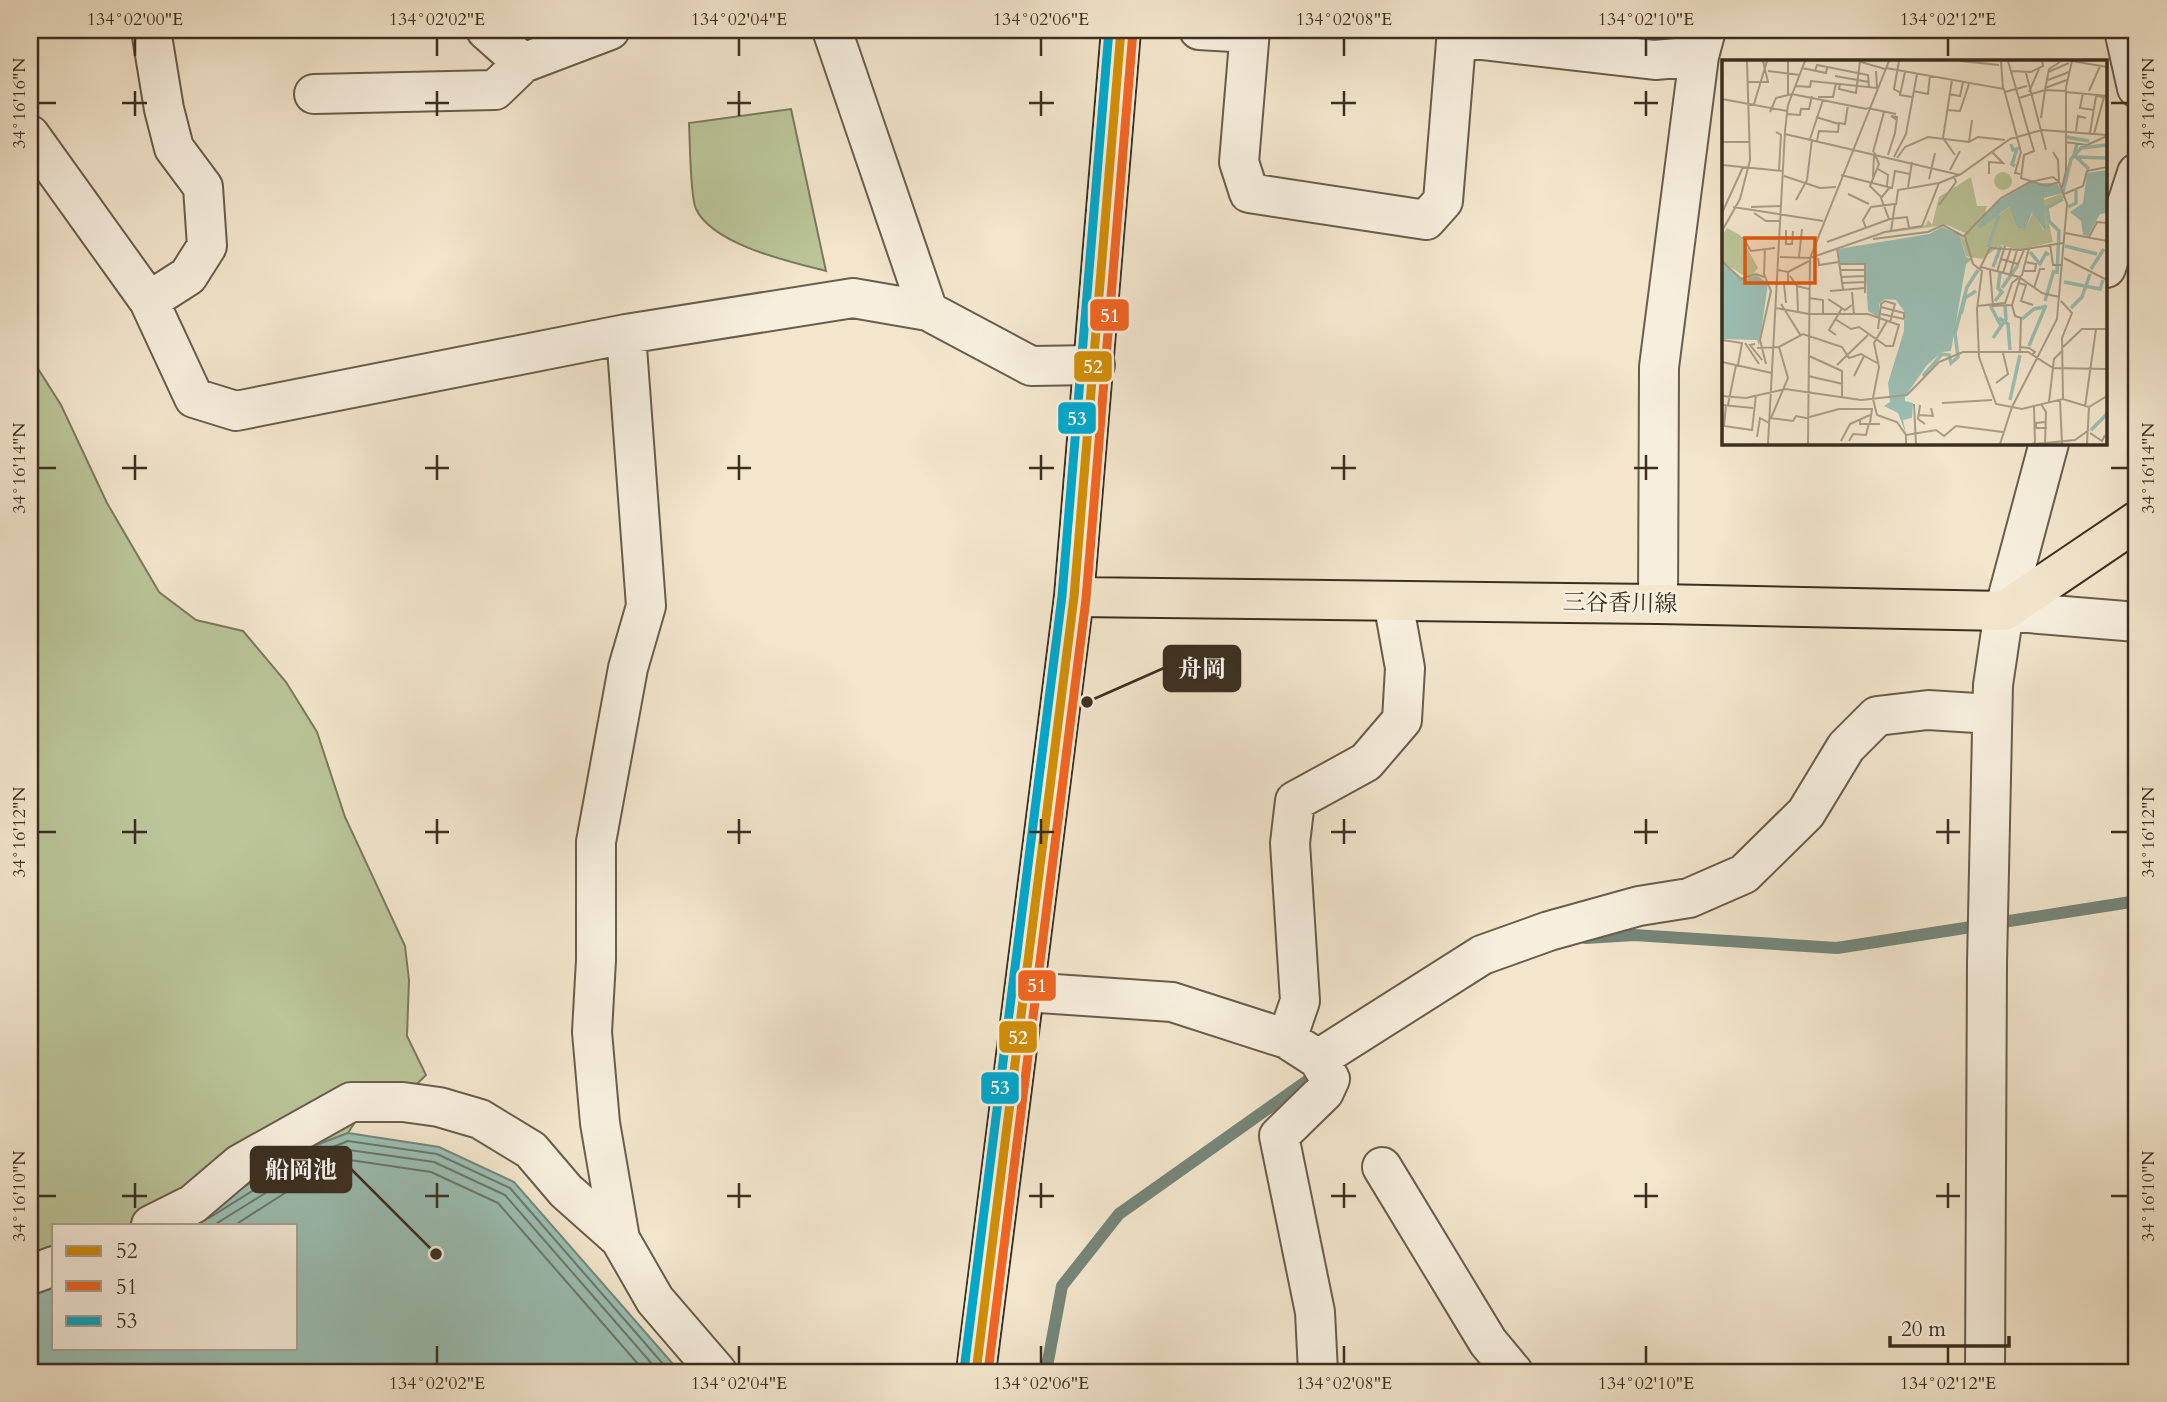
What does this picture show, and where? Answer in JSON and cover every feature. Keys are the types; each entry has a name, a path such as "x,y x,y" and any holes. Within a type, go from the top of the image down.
{"main road":[{"path":"976,1372 1074,597 1121,30"},
{"path":"2004,611 2137,521"},
{"name":"三谷香川線","path":"1074,597 2004,611"}],"street":[{"path":"149,301 188,276 207,246 203,187 174,148 164,109 151,30"},
{"path":"486,30 523,63"},
{"path":"314,94 495,90 523,63 610,30"},
{"path":"832,30 928,311"},
{"path":"1199,30 1250,32 1239,163 1249,193 1426,220 1443,201 1456,34 1655,60 1702,43 1659,367 1658,604"},
{"path":"2124,30 2137,88"},
{"path":"30,135 149,301 194,398 236,411 626,334 853,298 928,311 1031,366 1095,365"},
{"path":"2108,262 2137,173"},
{"path":"620,1239 600,1123 592,1032 596,960 596,842 628,668 646,606 626,334"},
{"path":"1985,1372 1987,963 1993,685 2004,611 2049,444"},
{"path":"1318,1372 1314,1312 1279,1136 1324,1093 1300,1001 1290,844 1295,802 1366,761 1402,720 1405,668 1393,601"},
{"path":"2004,611 2137,622"},
{"path":"1314,1060 1482,955 1549,931 1639,906 1689,898 1744,874 1806,813 1846,747 1877,716 1928,710 1992,714"},
{"path":"1024,992 1172,1002 1314,1060"},
{"path":"153,1224 193,1204 240,1164 351,1102 403,1102 439,1107 480,1119 531,1150 566,1191 620,1239 655,1300 717,1372"},
{"path":"1382,1167 1488,1342 1513,1372"},
{"path":"30,1275 52,1267"}],"green space":[{"path":"791,109 826,271 774,257 735,242 705,222 694,203 689,123"},
{"path":"30,356 61,405 107,503 159,592 196,620 243,631 286,682 317,732 345,817 405,946 409,980 407,1036 426,1075 409,1092 368,1102 348,1133 301,1151 185,1224 52,1224 52,1284 30,1290"}],"water":[{"path":"348,1133 439,1147 514,1182 680,1372 30,1372 30,1290 52,1284 52,1350 298,1350 298,1224 185,1224 301,1151"}],"waterway":[{"path":"1586,938 1634,935 1837,948 2137,901"},
{"path":"1046,1372 1062,1286 1119,1214 1321,1071"}],"transit line":[{"name":"53","path":"964,1370 1062,596 1109,30"},
{"name":"52","path":"976,1372 1074,597 1121,30"},
{"name":"51","path":"988,1372 1086,599 1133,31"}],"place":[{"name":"舟岡","path":"1087,702"},
{"name":"船岡池","path":"436,1254"}]}
